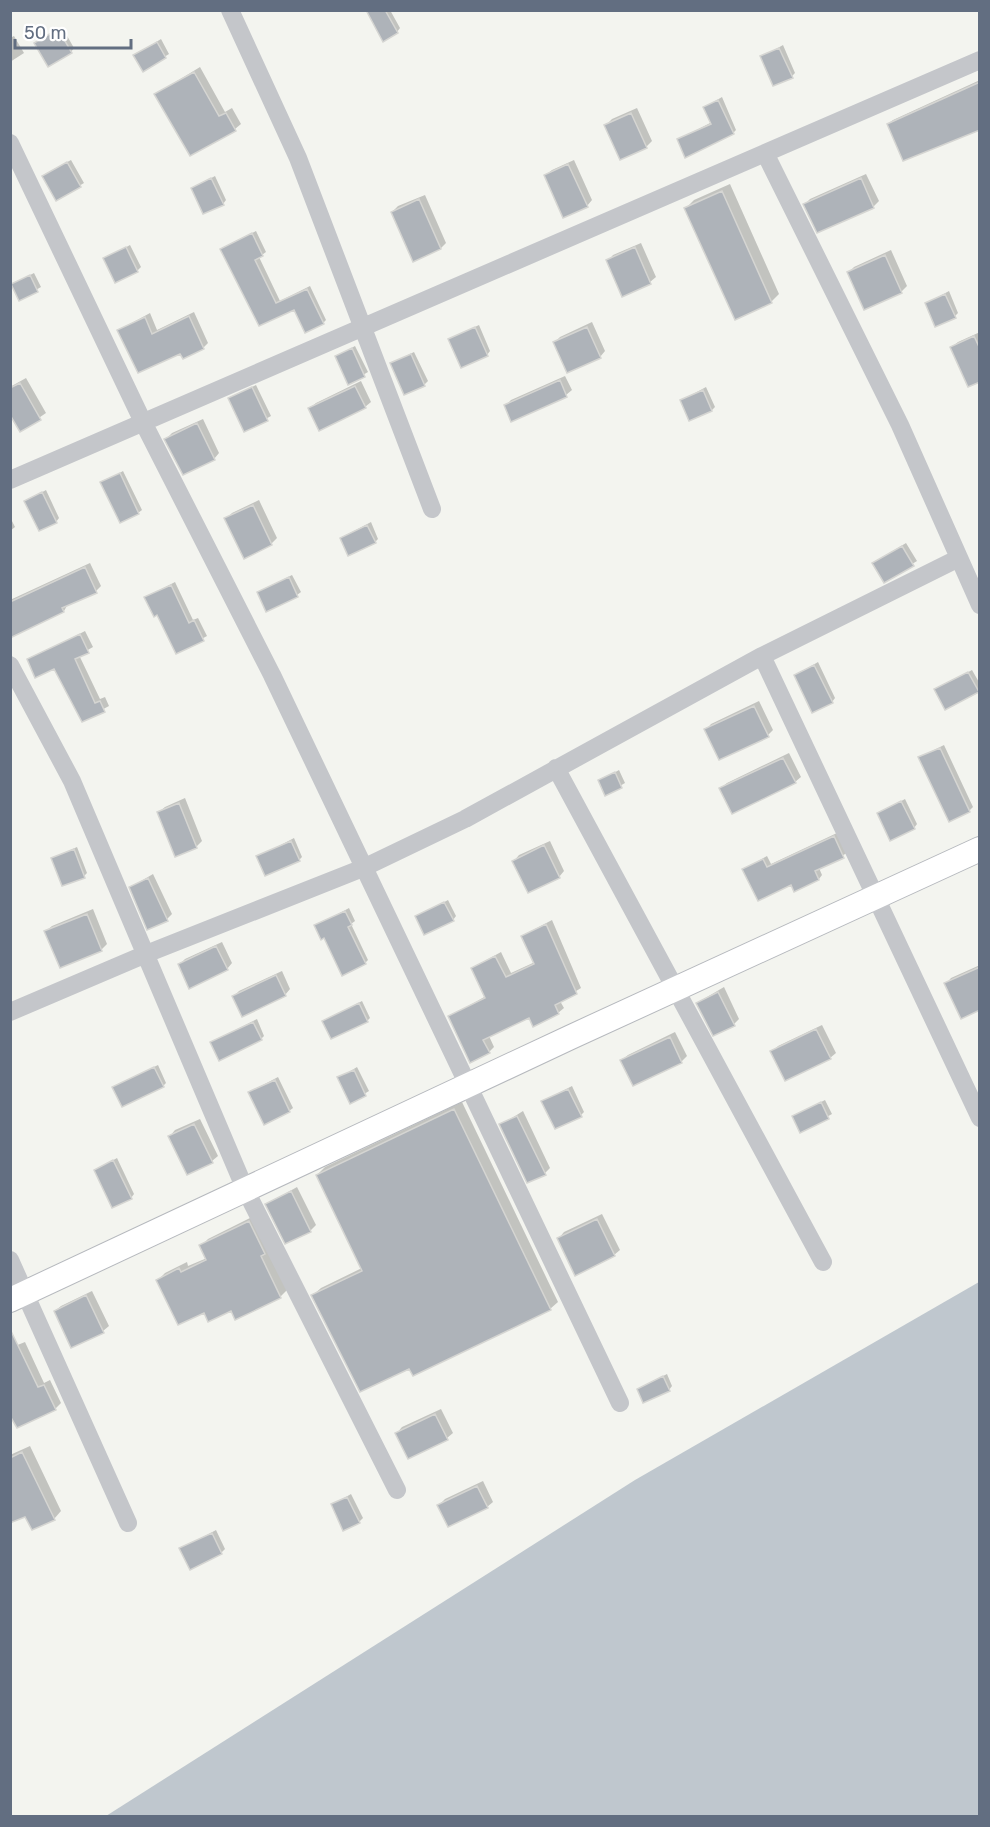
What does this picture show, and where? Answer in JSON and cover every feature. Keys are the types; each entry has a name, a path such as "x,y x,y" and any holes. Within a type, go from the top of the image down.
{"street":[{"path":"230,10 298,158 432,509"},
{"path":"10,480 980,60"},
{"path":"10,142 143,422 267,665 620,1402"},
{"path":"765,153 900,425 957,559 980,605"},
{"path":"10,1012 146,954 363,868 465,819 762,656 957,559"},
{"path":"762,656 980,1118"},
{"path":"10,665 72,781 245,1190 397,1490"},
{"path":"556,768 823,1262"},
{"path":"18,1296 469,1084 980,849"},
{"path":"10,1260 18,1296 128,1522"}],"shaded area":[{"path":"979,1282 979,1816 106,1816 635,1480"}],"building":[{"path":"366,10 385,10 398,33 383,42"},
{"path":"58,29 72,53 48,67 34,43"},
{"path":"157,42 166,58 143,72 133,55"},
{"path":"779,48 793,78 773,86 760,56"},
{"path":"194,72 219,116 226,113 236,131 190,156 154,94"},
{"path":"980,82 980,130 903,161 887,124"},
{"path":"718,100 734,134 685,158 677,139 711,124 703,107"},
{"path":"631,113 647,148 620,160 604,125"},
{"path":"67,162 81,187 56,201 42,176"},
{"path":"568,164 588,207 563,218 544,175"},
{"path":"211,178 224,205 203,214 191,188"},
{"path":"861,178 874,208 817,233 803,204"},
{"path":"722,191 772,303 735,320 684,208"},
{"path":"419,199 441,249 413,262 391,212"},
{"path":"252,233 263,256 255,260 276,303 307,289 324,324 305,333 294,310 259,326 220,249"},
{"path":"126,247 138,272 115,283 103,258"},
{"path":"635,247 651,284 622,297 606,260"},
{"path":"885,255 902,293 864,310 847,272"},
{"path":"30,275 38,292 19,301 11,284"},
{"path":"945,294 956,318 935,327 925,303"},
{"path":"189,316 204,349 183,359 180,354 138,373 117,330 145,317 152,334"},
{"path":"475,327 488,356 461,368 448,339"},
{"path":"587,327 601,358 567,373 553,342"},
{"path":"974,336 980,349 980,382 968,387 950,347"},
{"path":"352,348 365,377 348,385 335,356"},
{"path":"411,354 425,386 404,395 390,363"},
{"path":"560,380 567,397 511,422 504,405"},
{"path":"20,383 41,420 20,432 10,415 10,388"},
{"path":"355,386 366,408 319,431 308,408"},
{"path":"252,387 268,421 244,432 228,398"},
{"path":"703,390 712,411 689,421 680,400"},
{"path":"197,423 215,460 183,475 164,439"},
{"path":"120,473 139,514 120,523 100,482"},
{"path":"42,492 57,523 39,531 24,501"},
{"path":"253,505 272,545 244,559 224,518"},
{"path":"367,525 376,543 348,556 340,538"},
{"path":"902,546 914,566 884,583 872,563"},
{"path":"85,567 97,593 62,608 64,612 10,638 10,602"},
{"path":"289,577 298,597 266,612 257,592"},
{"path":"171,585 189,623 194,620 204,641 176,654 157,615 154,617 144,597"},
{"path":"80,634 89,653 75,659 95,703 100,701 105,712 82,722 54,669 35,678 27,659"},
{"path":"814,665 833,703 812,713 794,675"},
{"path":"968,672 979,692 945,710 934,689"},
{"path":"754,706 769,737 719,760 704,729"},
{"path":"940,748 970,812 949,822 918,757"},
{"path":"783,758 796,783 732,814 719,788"},
{"path":"615,772 622,788 605,796 598,780"},
{"path":"901,801 915,829 890,841 877,813"},
{"path":"179,803 197,848 175,857 157,812"},
{"path":"834,836 844,858 815,871 819,880 794,892 791,885 758,901 742,869 763,859 767,867"},
{"path":"291,841 300,861 265,876 256,856"},
{"path":"544,845 560,878 528,893 512,861"},
{"path":"74,849 85,878 62,886 51,858"},
{"path":"148,878 168,921 147,930 129,887"},
{"path":"444,902 454,921 424,935 415,916"},
{"path":"345,911 352,925 348,927 366,964 342,976 324,938 321,940 314,925"},
{"path":"87,914 102,951 60,968 44,931"},
{"path":"546,924 577,994 555,1005 559,1014 533,1027 529,1018 483,1040 490,1053 470,1063 448,1016 485,998 471,968 495,956 506,977 534,964 521,936"},
{"path":"216,946 228,970 189,989 178,964"},
{"path":"980,967 980,1010 961,1019 944,983"},
{"path":"276,975 286,996 242,1017 232,996"},
{"path":"718,992 735,1026 713,1036 696,1003"},
{"path":"359,1003 368,1022 331,1039 322,1021"},
{"path":"253,1022 262,1040 219,1061 210,1042"},
{"path":"816,1029 831,1059 785,1081 770,1051"},
{"path":"670,1037 682,1063 633,1086 620,1060"},
{"path":"154,1067 164,1087 122,1107 112,1087"},
{"path":"354,1070 366,1096 350,1104 337,1077"},
{"path":"275,1080 290,1112 264,1125 248,1092"},
{"path":"568,1089 582,1117 555,1129 541,1101"},
{"path":"821,1102 829,1119 800,1133 792,1116"},
{"path":"454,1109 551,1310 413,1376 409,1369 360,1392 311,1295 362,1271 316,1175"},
{"path":"517,1116 546,1175 527,1183 499,1124"},
{"path":"194,1124 213,1163 187,1175 168,1136"},
{"path":"113,1160 132,1199 112,1208 94,1170"},
{"path":"291,1191 311,1232 285,1244 265,1204"},
{"path":"597,1219 615,1256 575,1276 557,1238"},
{"path":"249,1221 265,1254 261,1256 281,1298 235,1320 231,1311 208,1322 204,1313 178,1325 156,1280 179,1268 181,1272 206,1260 199,1245"},
{"path":"86,1295 104,1333 71,1348 54,1311"},
{"path":"10,1329 38,1387 44,1385 56,1410 17,1428 10,1416"},
{"path":"663,1376 670,1391 643,1403 637,1389"},
{"path":"435,1414 448,1440 408,1459 395,1433"},
{"path":"22,1452 55,1520 32,1530 25,1517 10,1523 10,1458"},
{"path":"477,1486 488,1508 448,1527 437,1505"},
{"path":"347,1497 360,1523 343,1531 331,1504"},
{"path":"212,1533 222,1554 190,1570 179,1548"}]}
